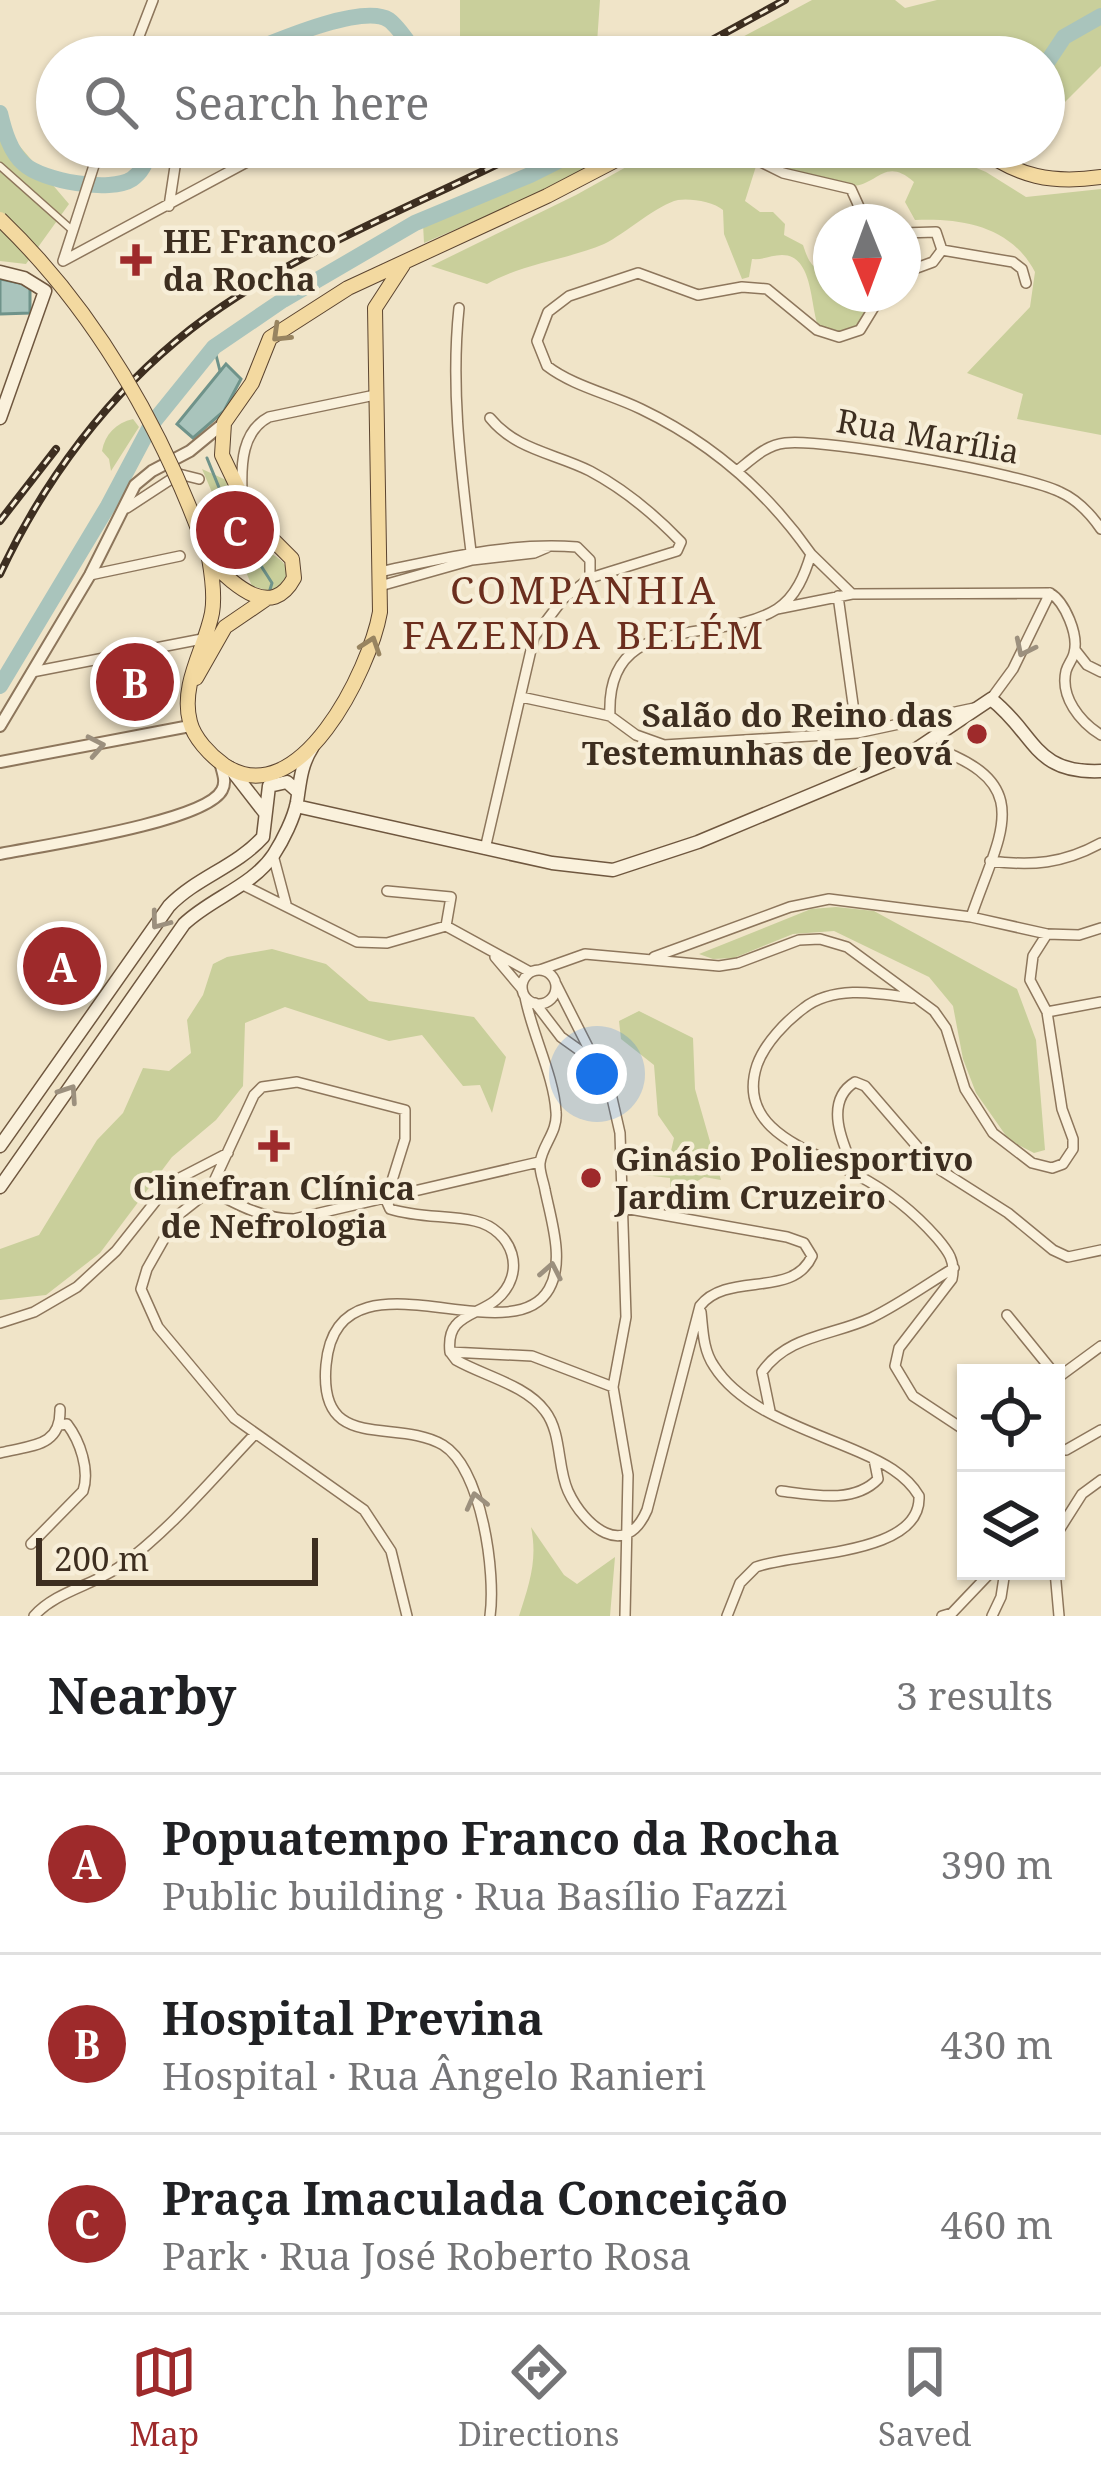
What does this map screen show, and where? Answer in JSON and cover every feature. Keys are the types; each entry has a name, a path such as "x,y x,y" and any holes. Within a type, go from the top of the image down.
{"main road":[{"path":"190,688 225,627 291,585 294,565 287,552 258,527 223,463 224,423 252,383 270,338 348,288 599,168"},
{"path":"1012,168 1026,177 1068,182 1101,177"},
{"path":"0,219 85,318 134,390 175,471 210,560 213,606 190,688 190,726 266,814"},
{"path":"375,308 403,265"},
{"path":"0,272 25,278 45,291 0,418"},
{"path":"0,1187 168,945 200,909 242,884 273,855 297,798 304,764 369,656 380,612 375,308 371,297 348,288"},
{"path":"210,560 244,592 266,599"},
{"path":"1,1146 163,914 184,892 229,866 262,837 267,790 273,782 286,782 297,798 485,848 613,870 698,842 926,745 991,699 1051,763 1077,772 1101,771"},
{"path":"225,765 256,776 272,774 314,746"},
{"path":"229,866 242,884"},
{"path":"210,874 221,883 223,894"},
{"path":"16,1122 25,1134 40,1134"},
{"path":"1,1146 17,1144 26,1154"}],"street":[{"path":"139,36 153,0"},
{"path":"0,166 72,230"},
{"path":"45,291 63,261 92,168"},
{"path":"170,206 175,168"},
{"path":"63,261 238,168"},
{"path":"773,168 851,189 858,204"},
{"path":"921,232 936,232 942,250"},
{"path":"921,266 933,262 942,250"},
{"path":"942,250 1013,262 1022,269 1026,283"},
{"path":"852,594 737,470 663,420 552,370 541,358 537,341 548,312 569,296 645,273 698,295 742,287 767,290 817,330 838,337 860,329 871,312"},
{"path":"459,308 458,433 472,555"},
{"path":"242,498 242,458 257,423 375,395"},
{"path":"485,848 535,637 563,599 590,578 676,551 681,542 613,484 515,443 490,418"},
{"path":"0,725 141,479 190,451 224,423"},
{"name":"Rua Marília","path":"737,470 778,444 843,447 1004,475 1055,489 1075,500 1101,529"},
{"path":"116,518 166,479 188,473 199,479"},
{"path":"380,579 472,555 534,553 548,548 582,548 590,560 590,578"},
{"path":"777,609 802,580 811,554"},
{"path":"90,575 180,556"},
{"path":"991,699 1013,669 1051,592"},
{"path":"610,716 610,685 635,650 777,609 852,594 1051,592 1064,606 1076,651 1101,672"},
{"path":"838,596 857,733"},
{"path":"32,672 202,639"},
{"path":"1076,651 1066,671 1067,694 1078,716 1101,735"},
{"path":"520,697 610,716 636,735 664,745 857,733 974,708"},
{"path":"0,762 190,726"},
{"path":"926,745 981,769 1000,793 1002,821 970,917"},
{"path":"0,854 162,821 193,809 221,792 225,765"},
{"path":"990,861 1043,865 1101,843"},
{"path":"273,855 286,904"},
{"path":"242,884 339,935 370,944 408,939 446,926 555,983 616,1106 626,1317 613,1387 628,1475 626,1616"},
{"path":"387,891 451,897 446,926"},
{"path":"649,959 829,899 970,917 1047,934 1079,935 1101,928"},
{"path":"535,971 585,954 719,965 738,963 799,940 820,939 848,947 941,1020 974,1107 1010,1149 1032,1163 1052,1168 1063,1164 1073,1149 1047,1012 1030,980 1033,956 1047,934"},
{"path":"492,953 561,1037 596,1062"},
{"path":"527,996 551,999 568,958"},
{"path":"490,1616 488,1560 473,1485 462,1462 430,1439 353,1426 334,1410 326,1381 334,1335 361,1312 395,1302 478,1313 533,1307 551,1286 556,1265 539,1162 554,1131 556,1110 527,996 535,971"},
{"path":"917,999 855,992 810,1003 774,1038 755,1071 756,1102 772,1129 802,1150 856,1174 917,1216 943,1244 954,1268 948,1286 899,1348 895,1366 913,1396 957,1425"},
{"path":"1047,1012 1101,1002"},
{"path":"407,1616 391,1551 364,1510 255,1434 207,1390 158,1328 142,1295 142,1282 163,1238 187,1206 210,1190 254,1095 270,1083 297,1082 405,1110 407,1128 386,1200 390,1209 487,1225 504,1237 513,1252 514,1272 502,1295 453,1329 450,1352 456,1360 544,1408 554,1429 565,1484 577,1507 598,1531 626,1534 637,1528 647,1510 700,1306 708,1296 728,1288 797,1274 811,1262 812,1251 787,1237 624,1208"},
{"path":"856,1174 837,1119 844,1090 855,1082 865,1086 934,1166 996,1204 1053,1250 1068,1257 1101,1250"},
{"path":"0,1323 34,1312 77,1287 116,1250 170,1183 228,1153"},
{"path":"210,1190 279,1219 386,1200 539,1162"},
{"path":"770,1412 762,1372 773,1355 796,1342 869,1319 954,1268"},
{"path":"700,1306 712,1365 740,1392 770,1412 874,1459 904,1477 919,1496 916,1514 901,1531 878,1543 756,1567 740,1583 728,1616"},
{"path":"1007,1315 1046,1364"},
{"path":"1065,1370 1101,1346"},
{"path":"450,1352 532,1356 613,1387"},
{"path":"0,1453 46,1443 60,1425 59,1409"},
{"path":"31,1544 83,1491 87,1480 73,1432 67,1424 60,1425"},
{"path":"1066,1450 1101,1430"},
{"path":"34,1616 43,1606 97,1582 128,1561 255,1434"},
{"path":"781,1491 832,1497 874,1485 878,1479 874,1459"},
{"path":"1065,1521 1082,1494 1101,1480"},
{"path":"949,1615 983,1580"},
{"path":"992,1616 1003,1580"},
{"path":"1056,1580 1059,1616"}],"green space":[{"path":"460,0 600,0 597,36 460,36"},
{"path":"812,0 895,0 905,8 937,0 1101,0 1101,66 1065,102 1065,36 744,36"},
{"path":"0,123 69,204 26,264 0,261"},
{"path":"551,168 585,168 424,243 423,224"},
{"path":"624,168 755,168 745,201 760,212 773,212 785,224 784,235 803,245 813,265 813,302 805,273 792,257 752,259 749,277 742,279 724,234 723,210 702,201 670,203 604,244 487,284 431,266"},
{"path":"782,168 976,168 1026,197 1101,189 1101,435 1017,419 1023,394 967,373 1030,307 1035,272 1013,244 967,223 921,220 921,204 905,202 914,182 896,172 843,185"},
{"path":"815,312 868,312 860,328 839,335 819,328"},
{"path":"133,419 139,427 111,471 102,451 106,439 117,426"},
{"path":"202,469 226,480 244,530 285,566 284,582 276,593 252,586"},
{"path":"811,909 874,911 1017,989 1036,1040 1045,1150 1034,1153 1009,1140 976,1093 963,1059 953,1006 929,977 834,931 793,934 734,958 699,954"},
{"path":"272,949 326,964 369,1001 474,1017 506,1057 492,1113 480,1085 463,1086 422,1035 389,1041 285,1007 245,1023 243,1086 216,1120 172,1157 100,1253 46,1295 0,1300 0,1249 39,1235 97,1140 123,1113 143,1068 169,1071 191,1053 187,1020 203,995 213,964"},
{"path":"639,1011 693,1038 695,1089 721,1180 704,1177 678,1203 671,1195 670,1178 644,1175 637,1167 646,1155 671,1151 674,1138 658,1115 654,1065 621,1039 619,1021"},
{"path":"531,1527 564,1575 577,1584 615,1557 610,1616 519,1616 533,1561"}],"water":[{"path":"0,279 30,285 30,313 0,314"},
{"path":"226,364 241,379 224,411 193,438 177,424"}],"waterway":[{"path":"291,36 358,16 389,20 403,36"},
{"path":"1065,36 1101,16"},
{"path":"0,113 8,140 19,159 33,170 61,180 109,185 132,179 142,168"},
{"path":"0,686 151,425 214,347 283,300 415,223 544,168"},
{"path":"214,347 220,371"},
{"path":"207,458 233,522 272,583 269,593"}],"railway":[{"path":"719,36 785,0"},
{"path":"0,574 37,505 81,440 133,381 191,329 270,276 489,168"},
{"path":"0,521 56,449"}],"place":[{"name":"HE Franco da Rocha","path":"136,260"},
{"name":"Praça Imaculada Conceição","path":"235,530"},
{"name":"Hospital Previna","path":"135,682"},
{"name":"Salão do Reino das Testemunhas de Jeová","path":"977,734"},
{"name":"Popuatempo Franco da Rocha","path":"62,966"},
{"name":"Clinefran Clínica de Nefrologia","path":"274,1146"},
{"name":"Ginásio Poliesportivo Jardim Cruzeiro","path":"591,1178"}],"district":[{"name":"COMPANHIA FAZENDA BELÉM","path":"584,612"}]}
